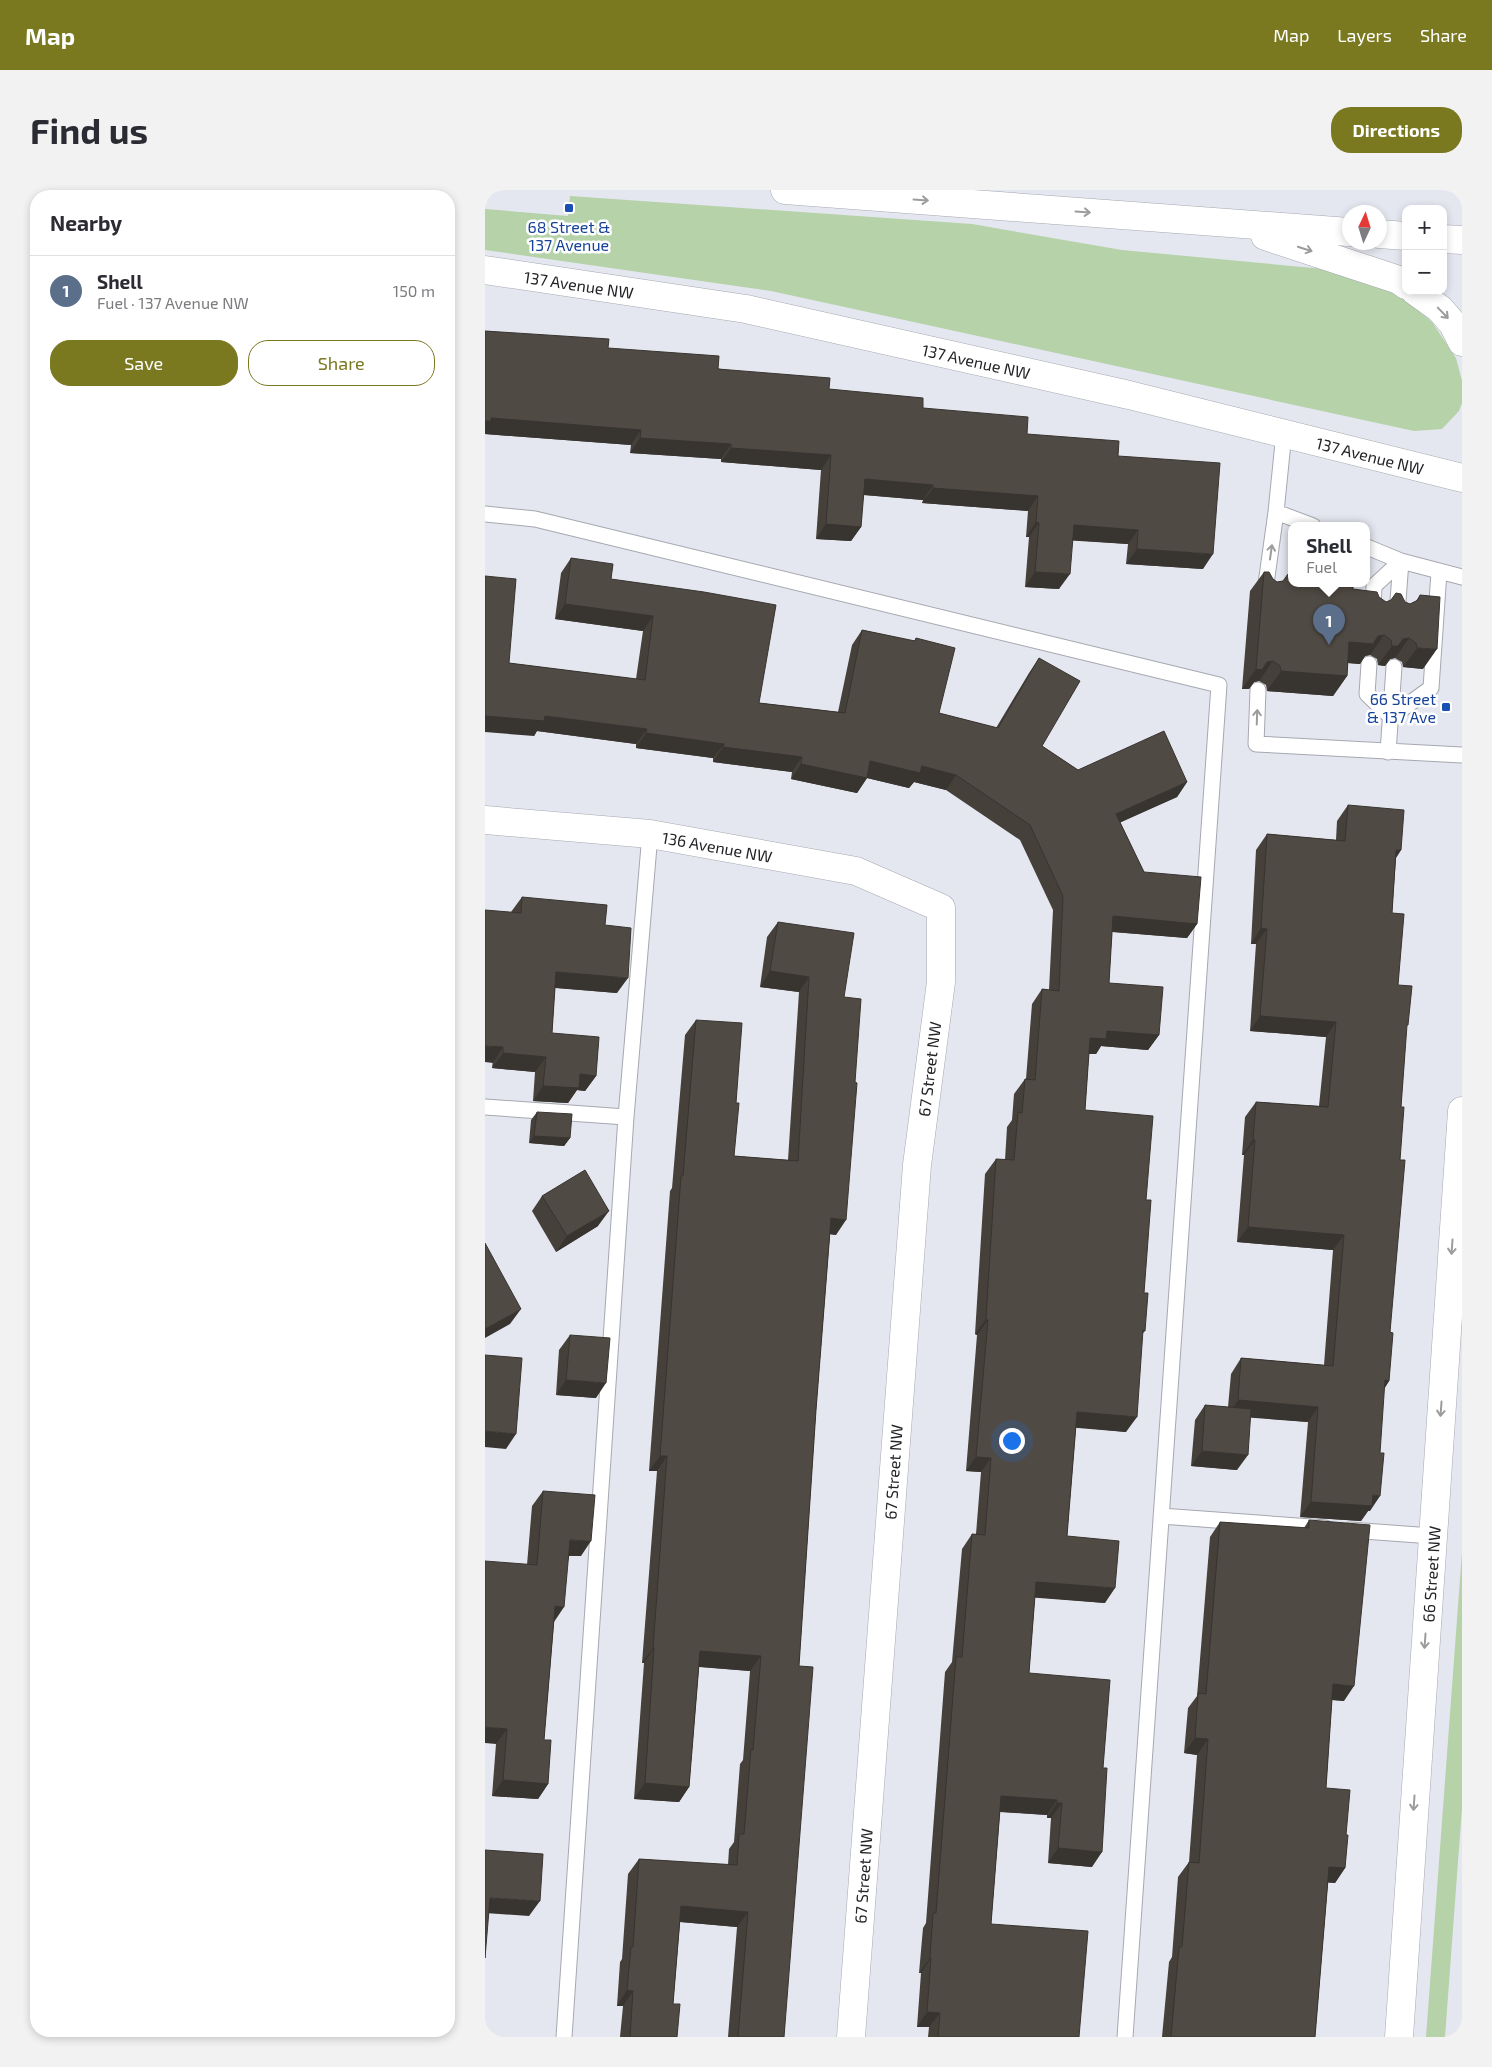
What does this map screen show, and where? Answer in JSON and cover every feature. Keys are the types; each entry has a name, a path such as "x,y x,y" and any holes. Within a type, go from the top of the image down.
{"street":[{"path":"797,190 1342,231"},
{"path":"1225,223 1402,282"},
{"path":"1387,235 1402,236"},
{"path":"1447,239 1462,240"},
{"name":"137 Avenue NW","path":"485,270 746,309 1119,392 1462,478"},
{"path":"1421,295 1440,309 1453,324 1462,342"},
{"name":"136 Avenue NW","path":"485,820 651,834 856,871 941,908"},
{"name":"67 Street NW","path":"851,2037 917,1166 941,982 941,908"},
{"name":"66 Street NW","path":"1399,2037 1462,1111"}],"lane":[{"path":"1265,592 1284,433"},
{"path":"1276,512 1302,522"},
{"path":"485,514 535,518 1219,685 1125,2037"},
{"path":"1370,548 1401,561 1462,577"},
{"path":"1373,612 1374,586 1401,561"},
{"path":"1397,614 1401,561"},
{"path":"1391,717 1431,688 1439,572"},
{"path":"1369,664 1367,694 1391,717"},
{"path":"1389,752 1394,667"},
{"path":"1258,690 1256,744 1462,756"},
{"path":"564,2037 626,1117 651,834"},
{"path":"485,1107 626,1117"},
{"path":"1161,1516 1432,1536"}],"green space":[{"path":"570,196 972,224 1122,250 1335,270 1399,295 1432,322 1456,358 1462,381 1462,403 1459,411 1442,429 1414,431 771,291 485,250 485,209 568,216"},
{"path":"1462,1552 1462,1808 1445,2037 1426,2037"}],"building":[{"path":"485,331 609,339 608,348 719,356 718,369 830,378 829,389 923,398 923,408 1028,417 1027,434 1119,441 1118,456 1220,463 1213,554 1137,549 1138,530 1074,525 1070,574 1035,572 1039,523 1036,522 1038,496 933,488 933,485 865,479 861,527 826,524 831,455 731,448 731,444 640,438 641,430 491,418 491,421 485,421"},
{"path":"571,558 613,564 611,579 704,592 776,605 759,703 845,713 862,630 915,641 916,638 955,648 939,713 998,728 1039,658 1080,681 1042,746 1078,770 1164,731 1187,782 1116,814 1144,872 1201,877 1197,924 1113,916 1109,983 1163,987 1159,1035 1107,1031 1106,1039 1090,1038 1085,1110 1153,1116 1146,1200 1151,1200 1144,1293 1148,1293 1145,1331 1143,1330 1137,1417 1077,1412 1067,1536 1119,1541 1115,1588 1036,1582 1029,1673 1110,1680 1103,1768 1107,1768 1102,1852 1058,1848 1062,1803 1057,1803 1057,1800 1001,1796 991,1924 1088,1931 1079,2037 938,2037 940,2013 927,2012 933,1913 936,1913 956,1657 962,1657 972,1534 985,1535 991,1458 976,1457 988,1320 986,1319 996,1159 1014,1160 1018,1112 1022,1113 1025,1079 1035,1080 1042,989 1059,991 1063,896 1030,825 956,775 922,766 920,773 870,761 867,778 801,764 802,757 723,747 724,744 646,733 647,729 545,716 544,721 485,716 485,576 516,579 509,663 645,680 653,616 565,604"},
{"path":"1264,572 1269,572 1277,582 1283,581 1288,574 1288,587 1353,587 1353,589 1377,592 1379,597 1386,602 1391,600 1396,593 1401,594 1405,602 1410,604 1418,600 1420,595 1440,597 1437,649 1417,648 1416,643 1409,638 1403,639 1398,646 1392,646 1391,640 1384,635 1378,636 1373,644 1349,642 1347,676 1281,671 1280,666 1273,661 1267,662 1262,670 1256,669"},
{"path":"1348,805 1404,810 1401,850 1396,850 1392,913 1404,914 1398,985 1412,986 1401,1107 1404,1107 1400,1160 1405,1160 1390,1332 1393,1333 1389,1381 1385,1380 1380,1453 1384,1453 1380,1496 1373,1495 1372,1506 1311,1502 1318,1407 1238,1400 1241,1358 1333,1366 1344,1235 1248,1227 1256,1102 1328,1107 1336,1022 1260,1016 1267,929 1261,928 1267,834 1345,841"},
{"path":"522,897 607,905 605,925 631,928 628,978 556,972 552,1033 599,1037 596,1076 580,1074 579,1088 543,1086 546,1057 503,1053 503,1047 485,1046 485,910 521,913"},
{"path":"778,922 854,933 844,997 861,999 855,1082 857,1083 846,1220 831,1218 816,1410 799,1666 813,1667 784,2037 738,2037 748,1912 681,1906 673,2004 680,2004 677,2037 630,2037 633,1991 627,1990 631,1947 633,1947 639,1859 737,1865 739,1834 744,1834 761,1656 700,1651 689,1787 645,1783 667,1456 660,1456 681,1176 683,1176 696,1020 742,1023 736,1103 739,1103 734,1156 798,1161 809,977 770,971"},
{"path":"537,1112 572,1114 570,1138 534,1136"},
{"path":"585,1170 609,1211 567,1236 542,1196"},
{"path":"485,1243 521,1309 485,1329"},
{"path":"570,1335 610,1338 606,1383 566,1380"},
{"path":"485,1355 522,1358 516,1434 485,1431"},
{"path":"1205,1405 1251,1409 1248,1455 1202,1451"},
{"path":"543,1491 595,1495 591,1541 570,1540 564,1607 555,1606 544,1740 551,1740 548,1784 503,1780 507,1729 485,1727 485,1561 537,1565"},
{"path":"1309,1520 1370,1525 1354,1686 1333,1684 1326,1788 1350,1790 1346,1835 1348,1835 1345,1868 1329,1867 1315,2037 1171,2037 1179,1947 1182,1947 1189,1862 1199,1863 1208,1739 1195,1738 1198,1693 1206,1694 1220,1522 1309,1528"},
{"path":"485,1850 543,1854 540,1901 490,1898 485,1958"}],"place":[{"name":"68 Street & 137 Avenue","path":"569,208"},
{"name":"Shell","path":"1329,645"},
{"name":"66 Street & 137 Ave","path":"1446,707"}]}
